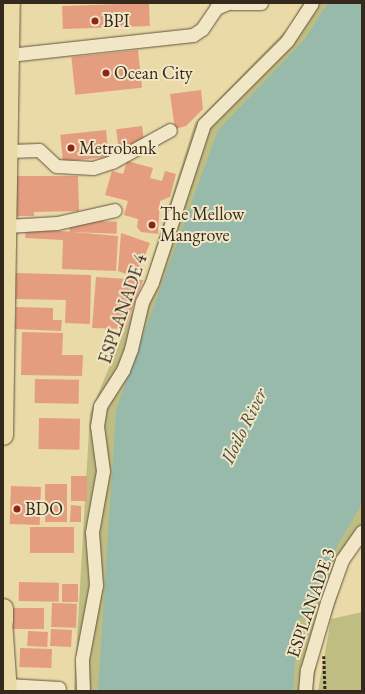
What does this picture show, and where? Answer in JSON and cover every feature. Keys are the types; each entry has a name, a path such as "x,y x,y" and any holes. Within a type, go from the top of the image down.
{"highway":[{"path":"3,435 7,226 5,197 8,152 10,3"},
{"path":"3,608 3,621"}],"main road":[{"path":"3,621 7,688"}],"street":[{"path":"9,55 194,35 202,29 216,8 228,3"},
{"path":"232,3 261,3"},
{"name":"ESPLANADE 4","path":"83,691 82,659 96,585 92,532 103,471 96,426 100,406 123,370 131,349 142,302 152,282 204,124 287,41 312,3"},
{"path":"8,152 39,150 56,166 93,168 112,162 170,130"},
{"path":"7,226 57,223 115,210"},
{"name":"ESPLANADE 3","path":"305,691 307,670 342,560 362,531"},
{"path":"7,688 59,688"}],"path":[{"path":"315,648 325,659 325,691"}],"shaded area":[{"path":"303,3 336,3 101,691 74,691 90,413 146,279 195,123 290,26"},
{"path":"362,478 362,541 350,557 317,659 313,691 277,691 293,652 303,651 295,638 298,621 314,606"},
{"path":"362,612 362,691 318,691 331,619"}],"water":[{"name":"Iloilo River","path":"328,3 362,3 362,503 338,545 315,606 298,621 293,691 98,691 116,410 218,130 304,40"}],"building":[{"path":"149,3 150,26 63,29 62,6"},
{"name":"Ocean City","path":"138,50 142,88 75,95 71,57"},
{"path":"201,90 203,109 186,126 175,129 170,94"},
{"path":"142,126 144,143 118,146 116,129"},
{"path":"106,130 109,157 63,162 60,135"},
{"path":"127,161 153,168 150,178 162,181 165,171 176,174 170,197 160,201 158,234 141,232 137,227 138,219 124,215 128,201 105,195 112,171 123,174"},
{"path":"16,176 78,176 79,211 34,212 34,216 16,216"},
{"path":"70,220 117,222 117,234 70,232"},
{"path":"26,228 118,236 116,271 62,269 63,240 25,238"},
{"path":"121,233 150,243 136,278 118,271"},
{"path":"15,273 91,275 90,324 65,323 66,300 14,299"},
{"path":"96,277 143,280 125,329 92,328"},
{"path":"16,307 53,308 53,320 62,320 61,331 15,329"},
{"path":"22,332 63,333 62,355 83,355 82,376 21,375"},
{"path":"35,379 79,380 79,404 35,403"},
{"path":"39,418 80,419 79,450 38,449"},
{"path":"71,476 87,476 87,501 71,501"},
{"path":"45,484 67,484 67,522 45,522"},
{"path":"11,486 41,487 40,525 10,524"},
{"path":"71,505 81,506 81,522 70,522"},
{"path":"30,527 74,527 74,553 30,553"},
{"path":"19,582 59,583 59,602 19,601"},
{"path":"62,584 78,584 78,602 62,602"},
{"path":"52,603 77,604 76,628 51,627"},
{"path":"8,608 44,608 44,629 8,629"},
{"path":"51,629 72,630 71,647 50,646"},
{"path":"28,631 48,632 47,647 27,646"},
{"path":"20,648 52,649 51,668 19,667"}],"place":[{"name":"BPI","path":"95,21"},
{"name":"Ocean City","path":"106,73"},
{"name":"Metrobank","path":"71,148"},
{"name":"The Mellow Mangrove","path":"152,225"},
{"name":"BDO","path":"17,509"}]}
